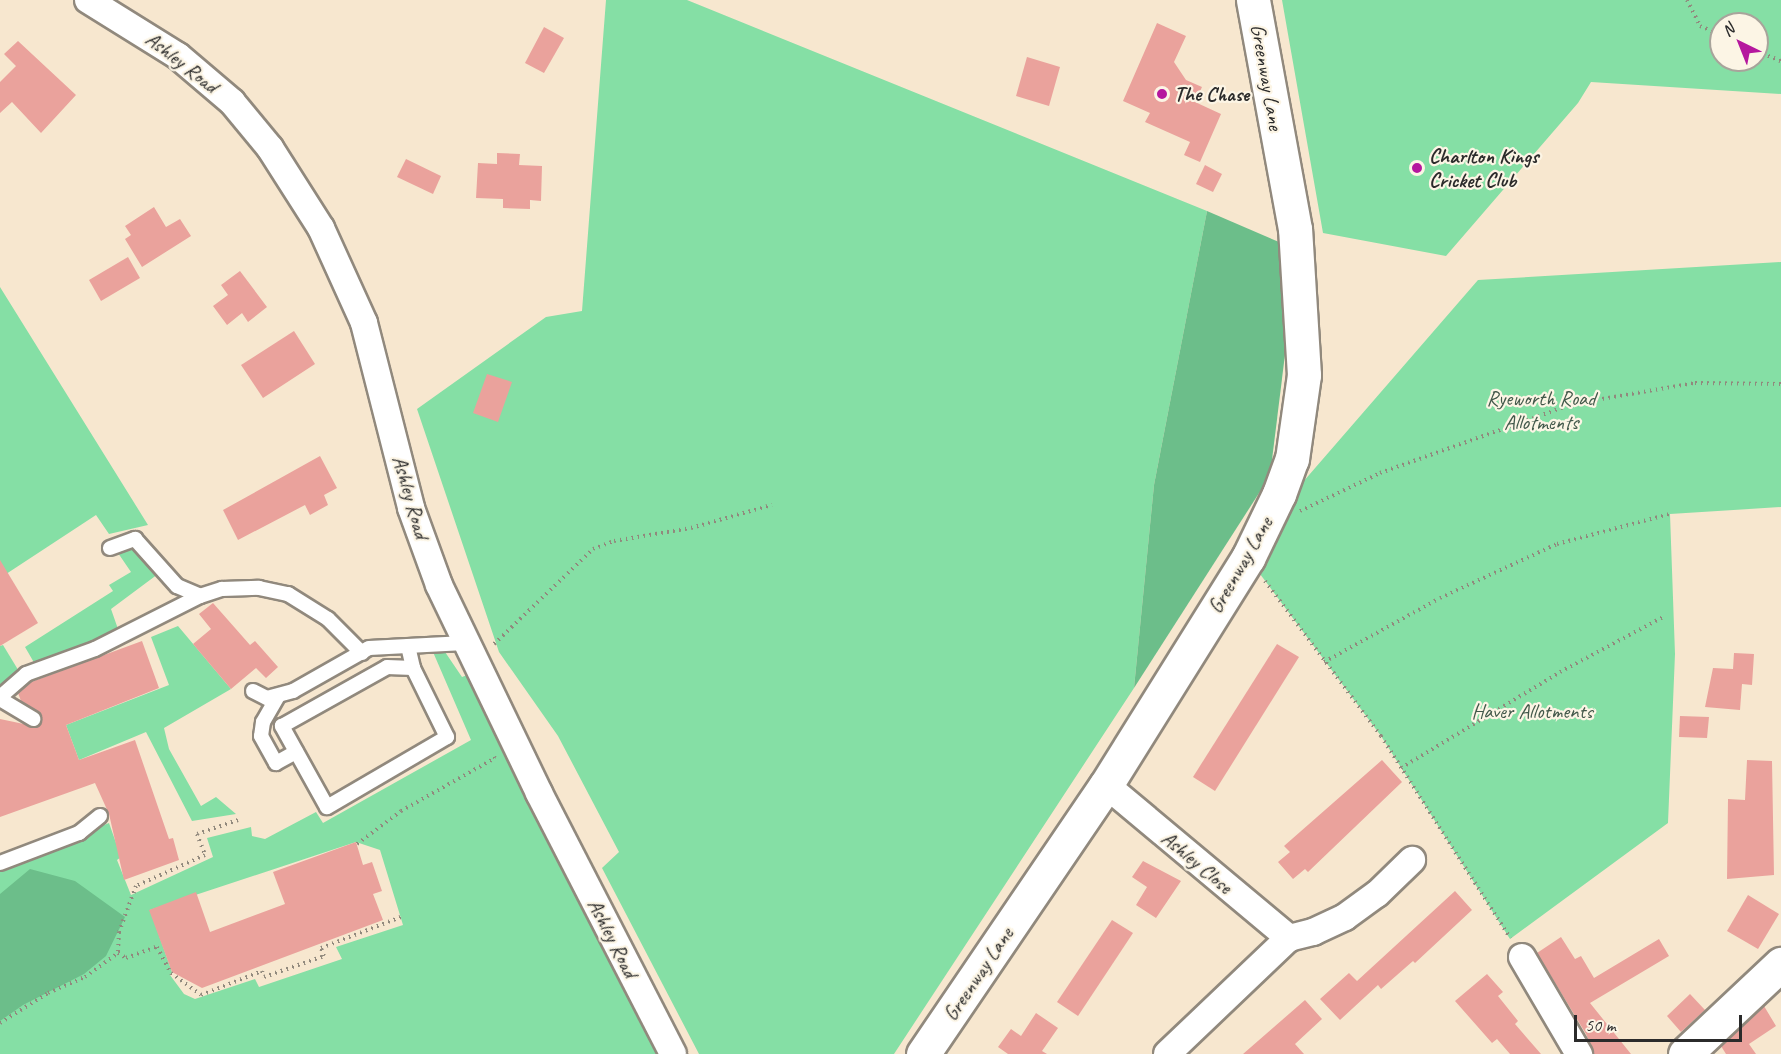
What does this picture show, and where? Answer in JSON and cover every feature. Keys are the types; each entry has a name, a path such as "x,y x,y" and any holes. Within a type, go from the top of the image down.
{"street":[{"name":"Ashley Road","path":"88,0 149,35 214,86 252,124 303,198 337,259 364,323 411,508 466,645 673,1054"},
{"name":"Greenway Lane","path":"924,1054 1106,785 1248,558 1264,527 1292,459 1304,375 1295,229 1253,0"},
{"name":"Ashley Close","path":"1106,785 1289,938"},
{"path":"1167,1054 1289,938 1312,932 1345,917 1377,894 1412,861"},
{"path":"1522,957 1579,1054"},
{"path":"1685,1054 1781,964"}],"lane":[{"path":"110,548 135,539 177,586 200,596"},
{"path":"33,719 0,698 26,674 95,649 200,596 247,587 288,594 328,620 362,653"},
{"path":"253,691 267,698 278,696 308,684 369,648 466,645"},
{"path":"408,646 413,668 447,737 327,807 282,726 387,667 413,668"},
{"path":"278,696 262,722 261,736 276,763 296,752"},
{"path":"0,863 79,834 100,816"}],"path":[{"path":"1687,0 1700,26 1709,30"},
{"path":"1264,527 1380,473 1573,404 1695,383 1781,384"},
{"path":"466,645 493,646 593,549 614,541 691,528 772,505"},
{"path":"1324,662 1440,598 1557,544 1670,514"},
{"path":"1248,558 1401,768 1522,957"},
{"path":"1401,768 1560,672 1665,616"},
{"path":"118,953 119,932 136,886 205,855 197,834 238,820"},
{"path":"118,953 126,958 157,947 171,974 201,994 262,971 264,977 324,956 321,948 401,917"},
{"path":"0,1023 48,993 85,977 118,953"}],"green space":[{"path":"606,0 687,0 1207,211 1154,485 1134,688 894,1054 699,1054 602,868 619,852 558,736 499,652 417,409 546,317 582,311"},
{"name":"Charlton Kings Cricket Club","path":"1282,0 1781,0 1781,94 1591,82 1578,103 1446,256 1323,233"},
{"path":"1207,211 1279,242 1289,322 1270,476 1134,688 1154,485"},
{"path":"1781,262 1781,507 1670,514 1675,654 1668,823 1510,939 1381,736 1248,558 1264,527 1478,280"},
{"path":"0,287 148,525 109,534 96,515 0,578"},
{"path":"133,547 158,574 111,609 118,629 36,666 25,647 113,591 109,585 131,572 118,553"},
{"path":"178,626 231,689 164,728 169,749 201,806 216,797 236,814 192,821 146,732 79,760 66,725 169,685 151,637"},
{"path":"3,645 20,673 0,689 0,646"},
{"path":"443,649 462,677 475,672 669,1054 0,1054 0,867 109,823 121,857 117,860 131,895 213,857 207,838 251,827 252,836 265,839 316,812 323,823 471,740 433,652","holes":["356,842 380,850 403,925 336,947 342,959 259,987 255,979 195,999 184,994 170,975 172,972 150,910"]},
{"path":"30,869 75,881 125,917 106,956 84,974 23,1005 0,1021 0,894"}],"building":[{"name":"The Chase","path":"1157,23 1186,36 1174,62 1186,80 1202,87 1195,102 1221,114 1200,162 1184,155 1190,142 1145,122 1150,113 1123,101"},
{"path":"544,27 564,38 544,73 525,63"},
{"path":"18,41 76,95 41,133 12,102 0,113 0,82 16,66 4,54"},
{"path":"1027,57 1060,67 1049,106 1016,96"},
{"path":"497,153 520,154 519,165 542,166 541,201 530,200 530,209 503,208 503,199 476,198 478,163 497,164"},
{"path":"406,159 441,176 433,194 397,177"},
{"path":"1205,165 1222,174 1213,192 1196,184"},
{"path":"154,207 166,227 180,219 191,236 142,267 125,239 131,235 125,226"},
{"path":"128,257 140,278 101,301 89,280"},
{"path":"240,271 267,307 248,322 242,313 227,325 213,306 228,295 221,285"},
{"path":"294,331 315,364 263,398 241,365"},
{"path":"487,374 512,382 498,422 473,413"},
{"path":"320,456 337,488 324,495 328,505 310,515 305,505 238,540 223,510"},
{"path":"0,560 38,623 0,646"},
{"path":"213,603 250,645 255,641 278,667 266,678 256,668 231,689 193,644 211,629 199,614"},
{"path":"142,641 159,688 66,725 79,760 135,740 169,839 173,838 179,860 124,880 109,814 95,783 0,817 0,719 38,727 41,714 21,701 18,693 31,682"},
{"path":"1277,644 1299,657 1215,791 1193,777"},
{"path":"1734,653 1754,654 1752,685 1742,684 1740,710 1705,707 1713,668 1733,669"},
{"path":"1680,716 1709,717 1707,738 1679,737"},
{"path":"1382,760 1402,782 1308,872 1305,869 1293,879 1278,862 1290,852 1284,846"},
{"path":"1747,760 1772,761 1774,875 1727,879 1728,799 1745,800"},
{"path":"356,842 363,865 372,862 382,891 373,894 383,920 202,988 172,972 149,910 196,892 210,932 285,904 273,872"},
{"path":"1143,861 1181,881 1156,918 1136,905 1147,887 1132,877"},
{"path":"1455,891 1472,910 1415,963 1413,961 1381,989 1378,985 1340,1020 1320,999 1349,973 1357,981"},
{"path":"1748,895 1779,914 1758,949 1727,931"},
{"path":"1112,920 1133,933 1078,1016 1057,1002"},
{"path":"1561,937 1575,959 1581,956 1594,978 1659,939 1669,956 1590,1003 1631,1054 1594,1054 1586,1034 1537,953"},
{"path":"1487,974 1503,992 1498,996 1518,1021 1515,1024 1541,1054 1510,1054 1497,1039 1492,1043 1455,1001"},
{"path":"1690,994 1705,1010 1681,1032 1667,1016"},
{"path":"1305,1000 1322,1019 1295,1044 1304,1054 1243,1054"},
{"path":"1764,1006 1776,1026 1749,1044 1756,1054 1726,1054 1721,1046"},
{"path":"1036,1013 1058,1028 1042,1051 1047,1054 1008,1054 998,1047 1011,1029 1021,1036"}],"place":[{"name":"The Chase","path":"1162,94"},
{"name":"Charlton Kings Cricket Club","path":"1417,168"}],"park label":[{"name":"Ryeworth Road Allotments","path":"1541,410"},
{"name":"Haver Allotments","path":"1532,711"}]}
